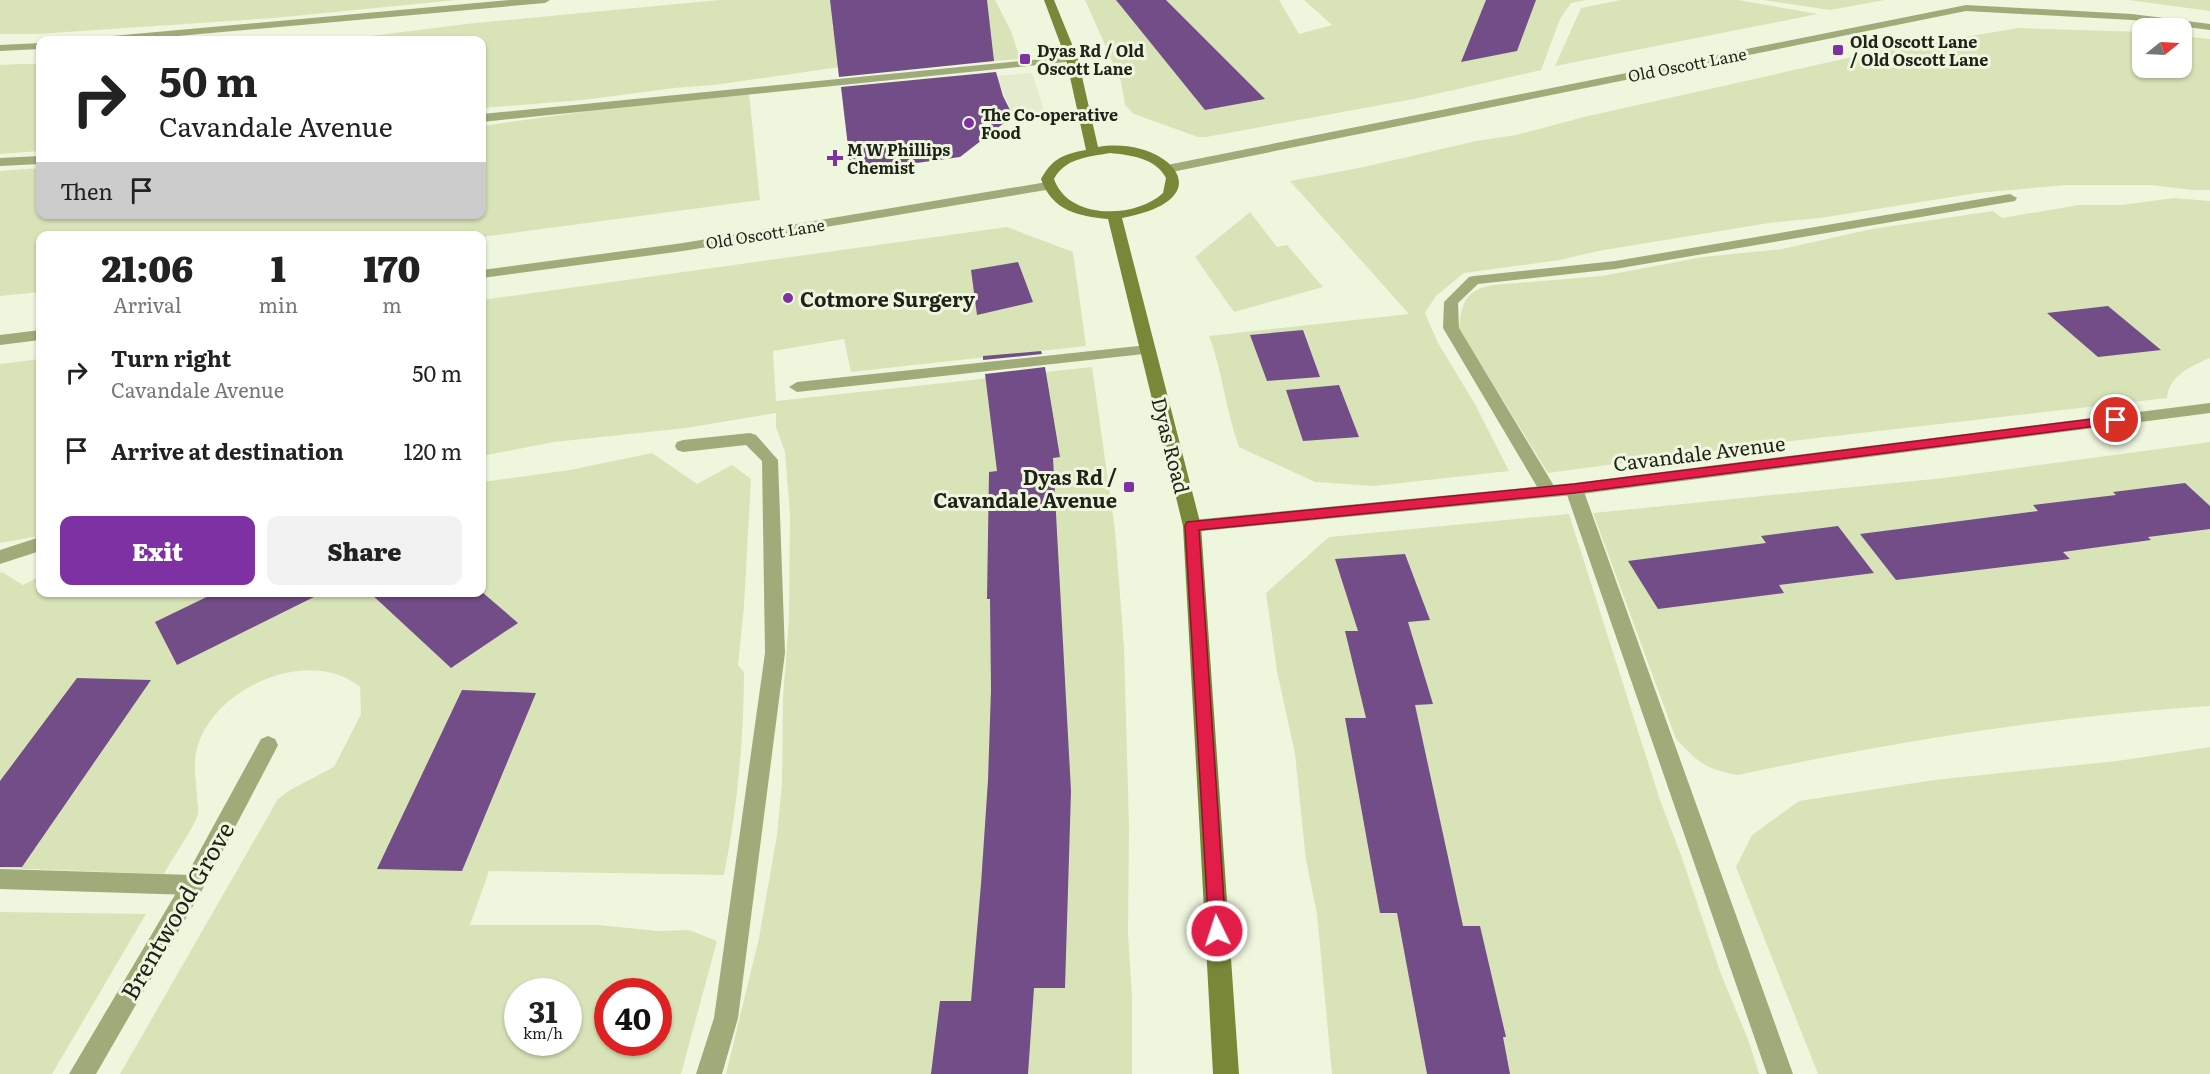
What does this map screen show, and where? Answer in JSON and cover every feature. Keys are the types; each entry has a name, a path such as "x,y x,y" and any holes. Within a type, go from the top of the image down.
{"street":[{"path":"145,36 545,0"},
{"path":"1049,0 1072,59 1092,150"},
{"name":"Old Oscott Lane","path":"1167,169 1966,8 2132,17 2210,27"},
{"path":"0,48 36,46"},
{"path":"486,118 1072,59"},
{"path":"1092,150 1128,150 1158,160 1173,179 1172,189 1164,199 1151,207 1114,215 1077,211 1053,196 1047,186 1048,177 1058,164 1076,154 1092,150"},
{"path":"0,162 36,160"},
{"name":"Old Oscott Lane","path":"486,273 683,247 1047,186"},
{"path":"1548,491 1451,328 1451,302 1474,280 1615,265 2010,198"},
{"name":"Dyas Road","path":"1114,215 1192,526 1226,1074"},
{"path":"0,340 36,336"},
{"path":"797,387 1148,350"},
{"name":"Cavandale Avenue","path":"1192,526 1574,489 2210,408"},
{"path":"683,446 750,439 770,460 775,653 726,1018 709,1074"},
{"path":"1574,489 1780,1074"},
{"path":"0,557 36,545"},
{"name":"Brentwood Grove","path":"82,1074 193,885 268,745"},
{"path":"0,879 193,885"}],"shaded area":[{"path":"0,0 457,0 274,18 37,34 0,34"},
{"path":"719,0 995,0 1011,31 1020,59 866,70 835,24 832,25 847,66 714,85 583,100 486,108 486,36 371,36 466,24"},
{"path":"1085,0 1279,0 1299,34 1332,25 1304,0 1586,0 1571,3 1560,19 1541,70 1414,99 1198,137 1134,114 1125,105 1121,81"},
{"path":"1621,0 1738,0 1818,14 1555,66 1581,8"},
{"path":"1763,0 1885,0 1830,10"},
{"path":"2128,0 2210,0 2210,11"},
{"path":"2019,28 2132,32 2132,78 2192,78 2192,37 2210,39 2210,190 2150,185 2066,185 1977,193 1820,218 1769,223 1598,251 1560,260 1464,273 1436,296 1425,313 1438,343 1475,404 1509,471 1374,486 1315,482 1239,447 1209,336 1409,314 1290,181 1364,167 1476,141 1516,135 1584,117 1879,51"},
{"path":"36,64 36,151 0,154 0,65"},
{"path":"1032,73 1045,113 1013,116 996,76"},
{"path":"749,93 760,200 486,236 486,231 36,231 36,292 0,296 0,171 36,168 36,219 486,219 486,125 618,107"},
{"path":"2174,198 2210,201 2210,358 2189,368 2176,378 2167,398 1764,444 1548,473 1459,329 1461,312 1466,300 1475,291 1492,285 1602,276 1703,257 1782,249 1872,229 1993,211 2002,218 2079,205 2122,205"},
{"path":"1250,212 1277,247 1287,245 1323,287 1234,312 1195,257"},
{"path":"1007,227 1073,252 1086,346 851,372 844,339 773,351 776,401 1092,367 1115,530 1124,647 1132,1074 726,1074 759,938 777,835 782,783 783,698 789,618 790,514 785,452 776,427 776,413 686,428 554,442 486,455 486,299"},
{"path":"36,360 36,537 0,543 0,364"},
{"path":"2210,442 2210,706 2091,716 1973,732 1738,775 1703,764 1676,739 1593,513 1944,478"},
{"path":"652,453 697,484 732,465 751,479 744,606 738,665 744,672 741,749 733,825 724,875 489,871 470,925 598,925 659,931 689,930 717,941 681,1074 120,1074 278,799 290,790 334,767 361,714 360,687 341,676 320,671 298,671 275,676 254,685 234,697 218,712 205,729 196,754 198,814 164,874 0,868 0,573 2,572 23,585 36,578 36,597 486,597 486,481 570,470"},
{"path":"1569,514 1660,800 1759,1074 1332,1074 1317,914 1306,860 1295,754 1277,671 1266,593 1329,537"},
{"path":"2210,747 2210,1074 1818,1074 1736,867 1752,835 1799,801 1934,780 2117,761"},
{"path":"0,912 146,914 52,1074 0,1074"}],"building":[{"path":"830,0 987,0 994,61 839,77"},
{"path":"1116,0 1166,0 1265,99 1205,110"},
{"path":"1486,0 1536,0 1517,51 1461,62"},
{"path":"996,72 1003,96 1013,116 960,157 851,172 841,87"},
{"path":"1018,262 1033,302 977,315 971,270"},
{"path":"2108,306 2161,350 2098,357 2047,313"},
{"path":"1303,330 1320,377 1267,381 1250,335"},
{"path":"1041,351 1042,354 983,360 983,356"},
{"path":"1045,367 1060,457 1053,458 1071,791 1065,988 1034,988 1028,1074 931,1074 940,1001 971,1001 981,884 991,690 990,599 987,599 989,472 997,471 985,374"},
{"path":"1339,385 1359,437 1303,441 1286,390"},
{"path":"2185,483 2210,506 2210,529 2063,552 2070,559 1896,580 1860,534 2038,511 2033,505 2116,495 2113,492"},
{"path":"1838,526 1874,573 1779,585 1784,593 1658,609 1628,561 1766,543 1761,536"},
{"path":"1405,554 1430,620 1408,622 1433,704 1415,705 1463,926 1480,926 1506,1037 1503,1037 1510,1074 1427,1074 1397,913 1380,913 1345,718 1366,718 1345,631 1358,631 1335,559"},
{"path":"486,595 518,623 451,668 374,597"},
{"path":"207,597 314,597 177,665 155,622"},
{"path":"77,678 151,680 22,867 0,867 0,781"},
{"path":"462,690 536,693 462,871 377,869"}],"place":[{"name":"Old Oscott Lane / Old Oscott Lane","path":"1838,50"},
{"name":"Dyas Rd / Old Oscott Lane","path":"1025,59"},
{"name":"The Co-operative Food","path":"969,123"},
{"name":"M W Phillips Chemist","path":"835,158"},
{"name":"Cotmore Surgery","path":"788,298"},
{"name":"Dyas Rd / Cavandale Avenue","path":"1129,487"}],"route":[{"path":"1217,931 1192,526 1574,489 2116,420"}]}
